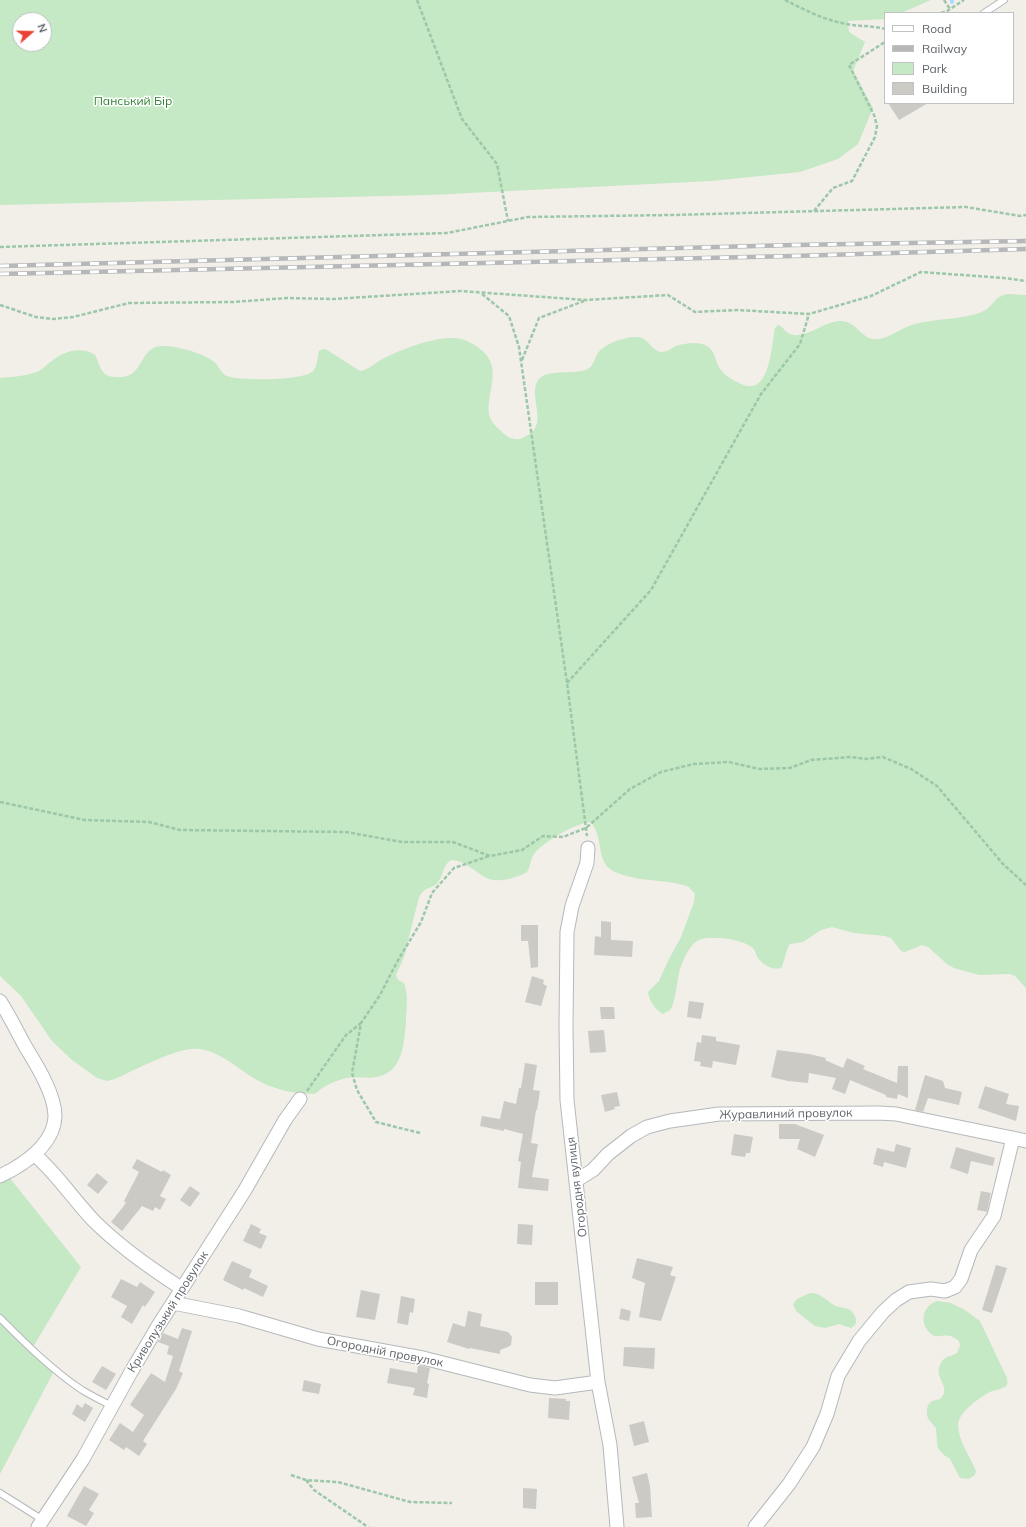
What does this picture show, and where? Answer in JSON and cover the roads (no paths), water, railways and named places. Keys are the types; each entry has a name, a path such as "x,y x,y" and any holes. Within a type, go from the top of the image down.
{"street":[{"name":"Огородня вулиця","path":"588,848 587,863 569,916 566,940 567,1100 598,1382 610,1445 617,1527"},
{"path":"0,1001 41,1073 55,1114 54,1124 45,1142 18,1168 0,1176"},
{"name":"Криволузький провулок","path":"40,1524 84,1459 131,1372 181,1288 245,1190 285,1120 300,1099"},
{"name":"Журавлиний провулок","path":"577,1180 593,1170 619,1144 647,1127 670,1120 719,1114 890,1114 1026,1141"},
{"path":"755,1527 789,1484 813,1447 827,1414 838,1376 864,1335 883,1312 896,1300 909,1292 921,1290 945,1290 955,1287 961,1279 972,1250 994,1216 1013,1138"},
{"path":"34,1154 53,1172 94,1221 119,1244 144,1264 181,1288"},
{"name":"Огородній провулок","path":"173,1303 238,1316 318,1338 423,1358 530,1385 555,1388 598,1382"}],"lane":[{"path":"986,12 1004,0"},
{"path":"0,1318 40,1356 72,1382 93,1396 112,1406"},
{"path":"0,1493 40,1524"}],"railway":[{"path":"0,266 794,245 1026,241"},
{"path":"0,274 793,256 1026,249"}],"park label":[{"name":"Панський Бір","path":"133,101"}]}
